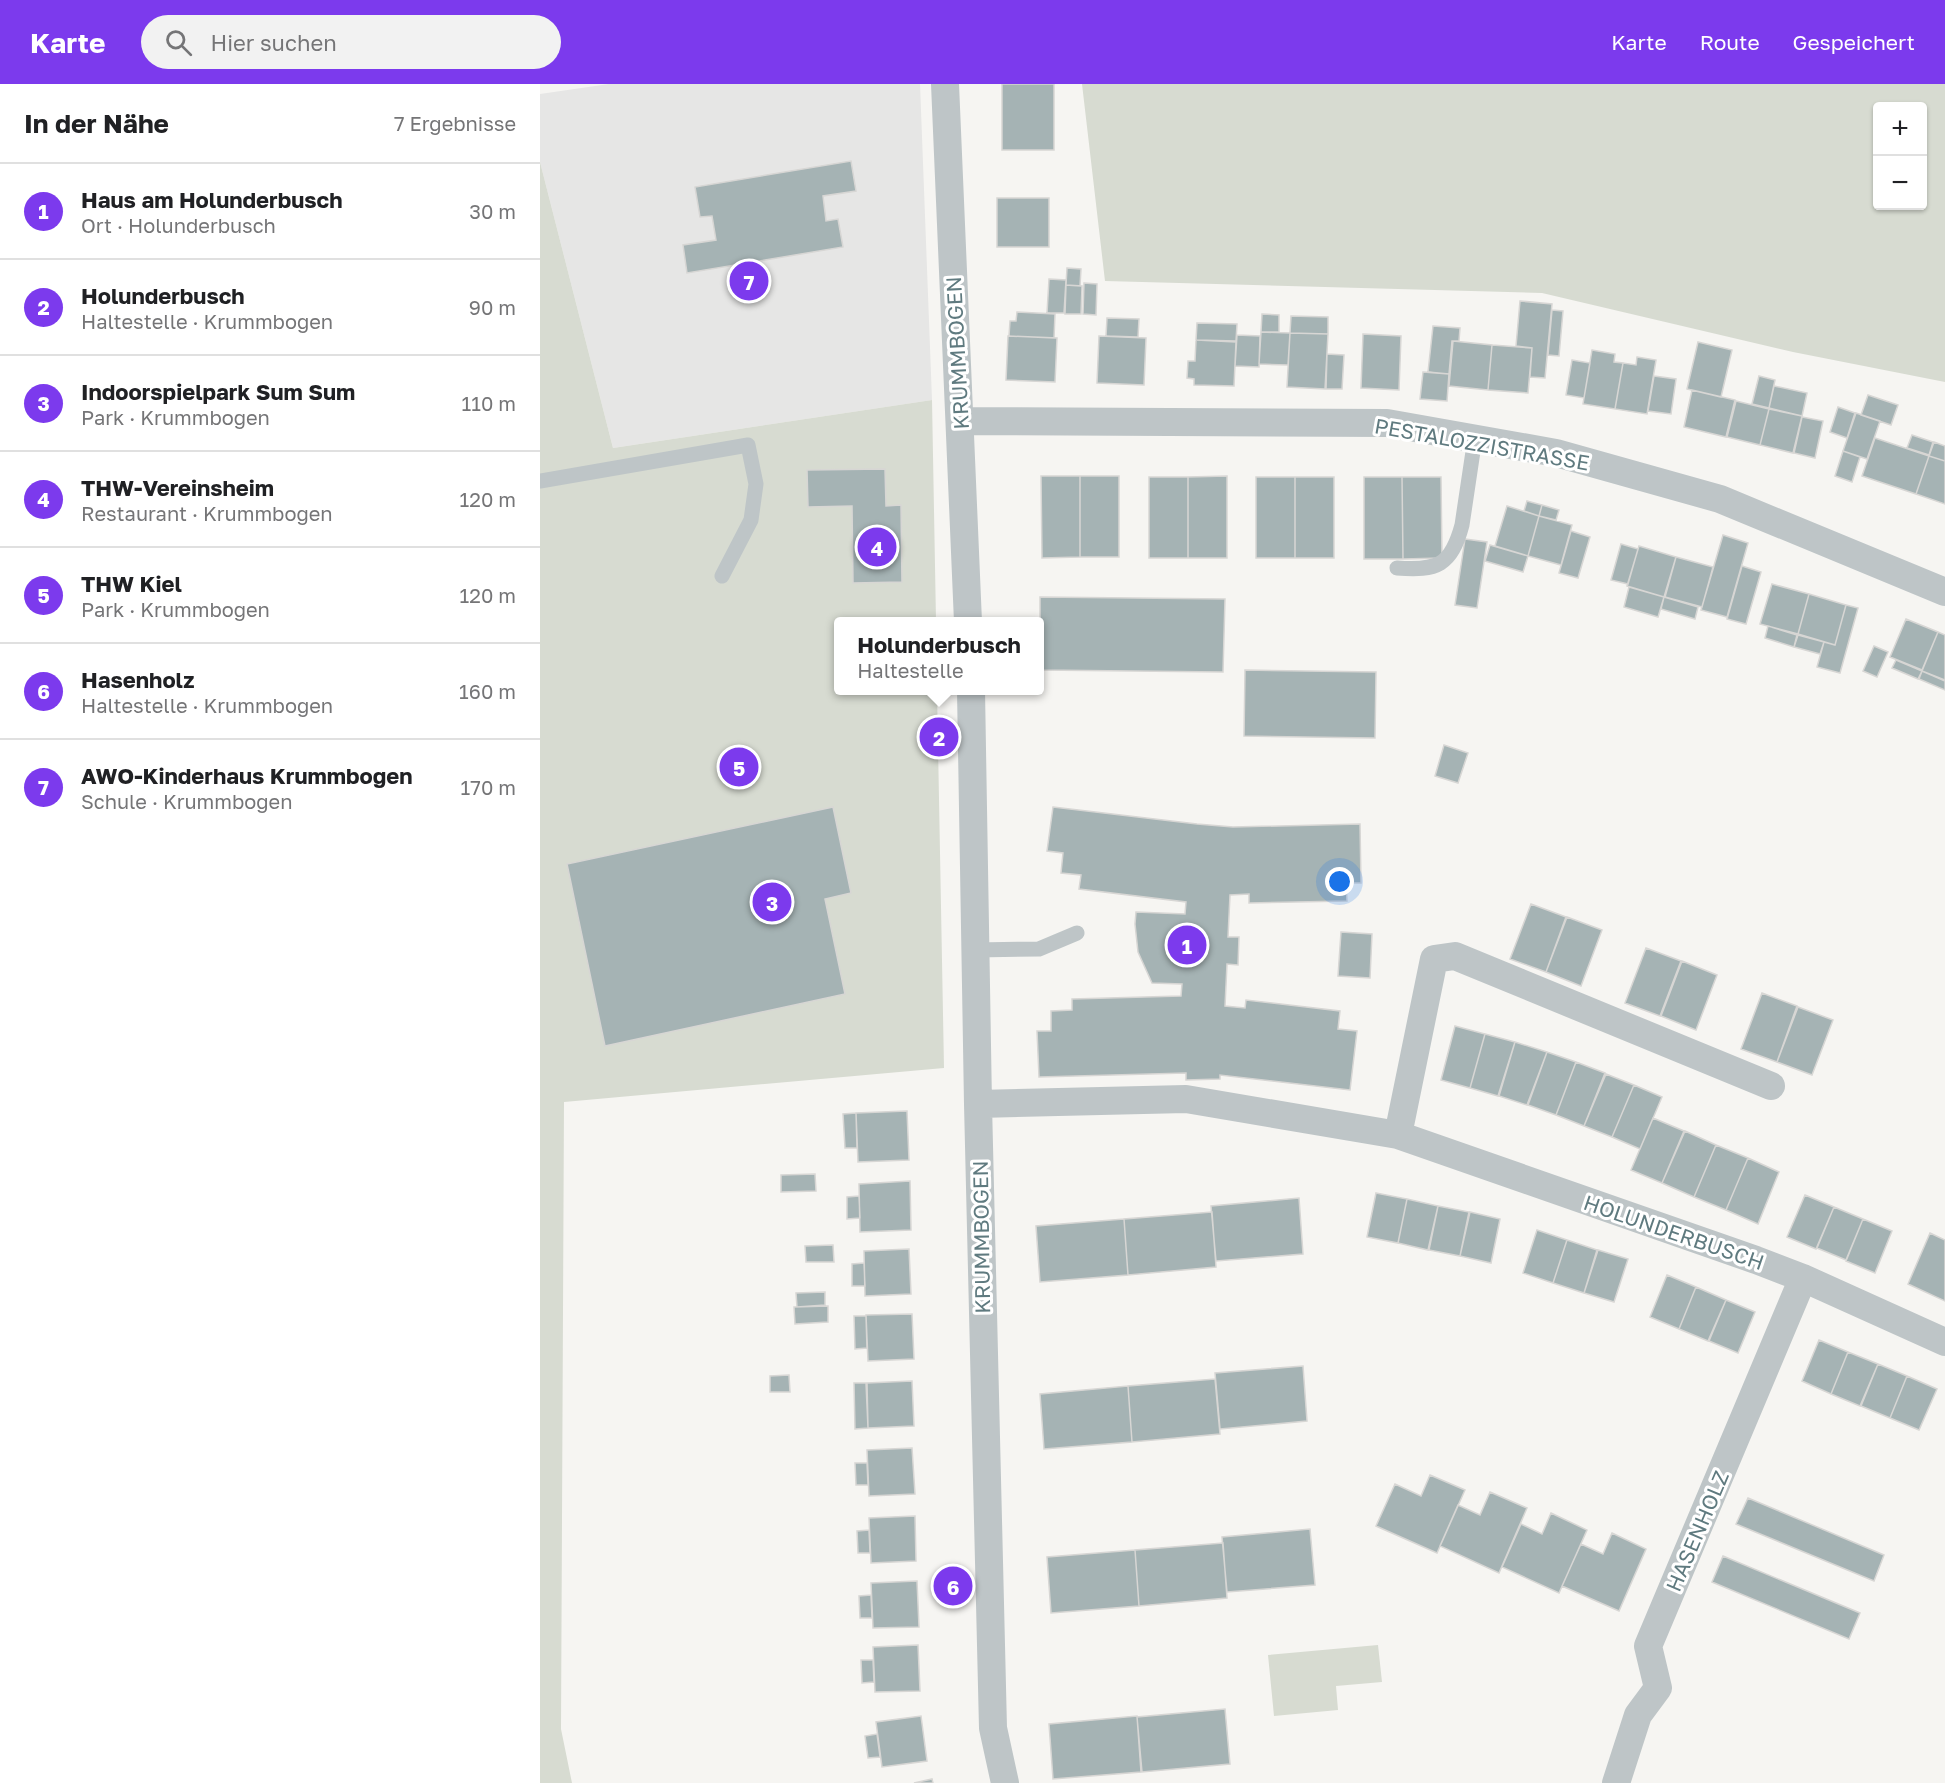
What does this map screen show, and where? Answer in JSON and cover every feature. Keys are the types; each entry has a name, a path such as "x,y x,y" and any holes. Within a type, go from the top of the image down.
{"street":[{"name":"KRUMMBOGEN","path":"945,84 968,617"},
{"name":"PESTALOZZISTRASSE","path":"960,421 1387,423 1475,438 1556,453 1720,499 1945,592"},
{"name":"KRUMMBOGEN","path":"971,695 993,1728 1005,1783"},
{"path":"1398,1135 1434,959 1455,956 1771,1086"},
{"name":"HOLUNDERBUSCH","path":"978,1104 1186,1099 1398,1135 1756,1260 1803,1278 1945,1342"},
{"name":"HASENHOLZ","path":"1616,1783 1638,1715 1659,1688 1648,1646 1803,1278"}],"lane":[{"path":"1397,568 1421,570 1432,568 1444,562 1452,552 1459,539 1462,525 1475,438"},
{"path":"540,481 748,446 756,484 751,520 722,576"},
{"path":"975,950 1039,949 1077,933"}],"shaded area":[{"path":"609,84 920,84 932,400 613,448 540,162 540,94"},
{"path":"1082,84 1945,84 1945,382 1793,352 1542,293 1105,281"},
{"path":"540,162 613,448 932,400 936,617 834,617 834,695 937,695 944,1068 564,1102 561,1729 572,1783 540,1783"},
{"path":"1378,1645 1382,1682 1336,1686 1338,1710 1274,1716 1268,1655"}],"building":[{"path":"1002,84 1054,84 1054,150 1002,150"},
{"path":"851,161 856,191 823,196 826,221 838,219 843,247 687,273 683,245 716,240 712,216 700,217 695,187"},
{"path":"997,198 1049,198 1049,247 997,247"},
{"path":"1067,268 1081,269 1080,286 1066,285"},
{"path":"1049,279 1066,280 1064,313 1047,313"},
{"path":"1084,283 1097,284 1096,315 1083,314"},
{"path":"1066,285 1082,286 1081,314 1065,314"},
{"path":"1520,301 1552,304 1545,378 1530,377 1532,348 1516,346"},
{"path":"1552,310 1563,311 1559,356 1548,355"},
{"path":"1017,312 1055,314 1054,338 1009,336 1010,321 1016,321"},
{"path":"1262,314 1279,315 1279,332 1261,332"},
{"path":"1291,316 1328,317 1328,334 1290,333"},
{"path":"1107,318 1139,319 1138,337 1106,336"},
{"path":"1197,323 1237,324 1236,341 1196,340"},
{"path":"1433,326 1460,328 1459,341 1452,341 1449,374 1428,372"},
{"path":"1261,332 1290,333 1288,365 1259,364"},
{"path":"1290,333 1328,334 1325,389 1287,387"},
{"path":"1363,334 1401,336 1399,390 1361,388"},
{"path":"1237,335 1260,336 1259,367 1235,366"},
{"path":"1008,336 1057,338 1055,382 1006,380"},
{"path":"1099,336 1146,338 1144,385 1097,383"},
{"path":"1196,340 1236,342 1234,386 1194,385 1194,379 1187,378 1188,361 1195,361"},
{"path":"1453,341 1492,345 1488,390 1449,386"},
{"path":"1698,342 1732,350 1721,397 1687,389"},
{"path":"1492,345 1532,348 1528,393 1488,390"},
{"path":"1592,350 1615,354 1614,362 1623,363 1615,409 1583,404"},
{"path":"1327,354 1344,355 1342,389 1326,389"},
{"path":"1637,357 1656,360 1647,414 1615,409 1623,363 1636,365"},
{"path":"1572,360 1590,363 1584,398 1566,395"},
{"path":"1423,372 1449,374 1447,401 1420,399"},
{"path":"1654,376 1676,379 1671,414 1648,411"},
{"path":"1759,376 1775,380 1769,408 1752,404"},
{"path":"1774,386 1807,393 1802,416 1769,408"},
{"path":"1692,390 1735,400 1726,437 1684,427"},
{"path":"1868,395 1898,405 1891,425 1861,415"},
{"path":"1736,401 1769,409 1760,445 1727,437"},
{"path":"1838,407 1855,413 1847,438 1830,432"},
{"path":"1769,409 1802,416 1793,453 1760,445"},
{"path":"1856,413 1880,421 1867,459 1843,451"},
{"path":"1802,417 1823,421 1815,458 1794,453"},
{"path":"1912,435 1933,442 1929,455 1907,448"},
{"path":"1875,438 1929,456 1916,494 1862,476"},
{"path":"1934,442 1945,446 1945,461 1929,456"},
{"path":"1843,451 1860,457 1852,482 1835,476"},
{"path":"1929,456 1945,461 1945,504 1916,494"},
{"path":"885,469 886,506 901,505 902,582 853,583 852,506 808,507 807,470"},
{"path":"1041,476 1080,476 1080,557 1042,558"},
{"path":"1080,476 1119,476 1119,557 1080,557"},
{"path":"1227,476 1227,558 1188,558 1188,477"},
{"path":"1149,477 1188,477 1188,558 1149,558"},
{"path":"1256,477 1295,477 1295,558 1256,558"},
{"path":"1295,477 1334,477 1334,558 1295,558"},
{"path":"1364,477 1402,477 1403,559 1364,559"},
{"path":"1402,477 1441,477 1442,558 1403,559"},
{"path":"1527,501 1542,505 1539,516 1524,511"},
{"path":"1542,505 1559,510 1556,520 1539,516"},
{"path":"1507,506 1539,516 1528,556 1495,546"},
{"path":"1539,516 1572,525 1561,565 1528,556"},
{"path":"1571,531 1590,537 1578,578 1559,573"},
{"path":"1723,535 1748,543 1727,617 1701,610"},
{"path":"1465,539 1487,542 1477,608 1455,605"},
{"path":"1621,544 1638,549 1628,584 1611,580"},
{"path":"1490,545 1528,556 1523,572 1485,561"},
{"path":"1639,546 1676,557 1664,597 1627,586"},
{"path":"1676,557 1713,567 1702,607 1665,597"},
{"path":"1742,566 1761,572 1746,624 1727,619"},
{"path":"1772,584 1809,594 1798,634 1760,624"},
{"path":"1629,587 1664,597 1658,617 1624,607"},
{"path":"1809,594 1846,605 1835,645 1798,634"},
{"path":"1040,597 1225,599 1223,672 1044,670 1044,617 1040,617"},
{"path":"1664,597 1698,607 1695,619 1661,609"},
{"path":"1846,605 1858,608 1840,673 1817,667 1824,642 1835,645"},
{"path":"1906,619 1938,632 1922,670 1890,657"},
{"path":"1768,626 1797,635 1794,647 1765,638"},
{"path":"1938,632 1945,635 1945,680 1922,671"},
{"path":"1798,635 1824,642 1820,654 1794,647"},
{"path":"1874,646 1888,652 1877,677 1863,671"},
{"path":"1896,660 1922,671 1918,679 1892,668"},
{"path":"1245,670 1376,672 1375,738 1244,736"},
{"path":"1922,671 1945,681 1945,690 1919,679"},
{"path":"1444,745 1468,753 1458,783 1435,776"},
{"path":"833,807 851,893 825,899 845,994 605,1046 567,864"},
{"path":"1053,807 1233,827 1360,824 1361,883 1346,883 1347,901 1249,903 1249,894 1230,895 1228,937 1239,937 1238,965 1227,964 1225,1006 1245,1008 1246,1000 1340,1011 1338,1029 1357,1031 1350,1090 1220,1075 1220,1079 1186,1080 1186,1073 1039,1077 1037,1031 1051,1031 1051,1011 1072,1010 1072,999 1181,996 1182,984 1152,983 1138,952 1135,924 1136,912 1185,914 1186,902 1079,889 1081,875 1061,873 1063,853 1047,851"},
{"path":"1531,904 1566,917 1546,972 1510,959"},
{"path":"1567,917 1602,930 1581,986 1546,972"},
{"path":"1341,932 1372,934 1370,978 1338,976"},
{"path":"1646,948 1681,961 1660,1016 1625,1003"},
{"path":"1682,961 1717,975 1696,1030 1661,1016"},
{"path":"1762,993 1797,1006 1777,1062 1741,1049"},
{"path":"1798,1007 1833,1020 1812,1075 1777,1062"},
{"path":"1455,1026 1485,1034 1470,1088 1441,1080"},
{"path":"1485,1034 1515,1042 1498,1096 1470,1088"},
{"path":"1515,1042 1547,1052 1527,1105 1499,1096"},
{"path":"1547,1052 1576,1062 1556,1115 1528,1105"},
{"path":"1576,1062 1605,1073 1584,1126 1556,1115"},
{"path":"1606,1074 1634,1085 1612,1137 1584,1126"},
{"path":"1634,1085 1662,1097 1640,1149 1612,1137"},
{"path":"907,1111 909,1160 858,1162 856,1113"},
{"path":"856,1113 857,1148 845,1148 843,1114"},
{"path":"1653,1118 1684,1131 1662,1183 1631,1170"},
{"path":"1685,1131 1716,1145 1694,1197 1662,1183"},
{"path":"1716,1145 1748,1158 1726,1210 1694,1197"},
{"path":"1748,1158 1779,1172 1758,1224 1726,1210"},
{"path":"815,1174 816,1191 781,1192 781,1175"},
{"path":"910,1181 911,1230 860,1232 859,1184"},
{"path":"1376,1193 1407,1199 1398,1243 1367,1237"},
{"path":"1805,1195 1834,1207 1816,1249 1787,1237"},
{"path":"859,1196 860,1218 847,1219 847,1197"},
{"path":"1299,1198 1303,1254 1216,1261 1211,1206"},
{"path":"1407,1199 1438,1206 1428,1250 1398,1243"},
{"path":"1438,1206 1469,1212 1460,1256 1429,1250"},
{"path":"1834,1207 1863,1219 1846,1260 1817,1248"},
{"path":"1212,1212 1216,1267 1128,1275 1124,1219"},
{"path":"1470,1212 1500,1219 1491,1263 1460,1256"},
{"path":"1124,1219 1128,1275 1040,1282 1036,1226"},
{"path":"1863,1219 1892,1231 1875,1273 1846,1261"},
{"path":"1537,1230 1567,1240 1553,1283 1523,1273"},
{"path":"1930,1233 1945,1240 1945,1301 1908,1284"},
{"path":"1567,1240 1597,1250 1584,1293 1553,1283"},
{"path":"833,1245 834,1262 806,1262 805,1246"},
{"path":"909,1249 911,1294 865,1296 864,1251"},
{"path":"1598,1250 1628,1259 1614,1302 1584,1293"},
{"path":"864,1263 865,1286 852,1286 852,1264"},
{"path":"1667,1275 1696,1287 1679,1329 1650,1317"},
{"path":"1696,1287 1726,1300 1708,1341 1679,1329"},
{"path":"825,1292 825,1305 797,1307 796,1293"},
{"path":"1726,1300 1755,1312 1738,1353 1709,1341"},
{"path":"828,1306 828,1322 795,1324 794,1307"},
{"path":"912,1314 914,1359 868,1361 866,1315"},
{"path":"854,1316 866,1316 867,1348 855,1349"},
{"path":"1819,1340 1848,1352 1831,1394 1802,1381"},
{"path":"1848,1352 1878,1364 1860,1406 1831,1394"},
{"path":"1878,1364 1907,1376 1890,1418 1861,1406"},
{"path":"1303,1366 1307,1421 1220,1429 1215,1373"},
{"path":"789,1375 790,1392 770,1392 770,1376"},
{"path":"1907,1376 1937,1389 1919,1430 1890,1418"},
{"path":"1215,1379 1220,1434 1132,1442 1128,1386"},
{"path":"912,1381 914,1426 868,1428 867,1383"},
{"path":"854,1383 866,1383 868,1428 855,1429"},
{"path":"1128,1386 1132,1442 1044,1449 1040,1394"},
{"path":"912,1448 915,1494 869,1496 867,1450"},
{"path":"855,1463 867,1463 868,1485 856,1485"},
{"path":"1430,1475 1465,1490 1437,1553 1376,1526 1395,1484 1421,1496"},
{"path":"1490,1492 1527,1508 1499,1573 1440,1546 1458,1505 1480,1515"},
{"path":"1748,1498 1884,1555 1874,1581 1736,1524"},
{"path":"1551,1513 1587,1530 1559,1593 1502,1567 1521,1524 1542,1534"},
{"path":"915,1516 916,1561 871,1563 869,1518"},
{"path":"1310,1529 1315,1585 1227,1592 1222,1537"},
{"path":"869,1530 870,1553 858,1553 857,1531"},
{"path":"1612,1533 1646,1549 1619,1611 1562,1586 1581,1544 1603,1554"},
{"path":"1223,1543 1227,1598 1139,1606 1135,1550"},
{"path":"1135,1550 1139,1606 1051,1613 1047,1557"},
{"path":"1723,1556 1860,1613 1849,1639 1712,1582"},
{"path":"917,1581 919,1627 873,1628 871,1583"},
{"path":"871,1595 872,1618 860,1618 859,1596"},
{"path":"918,1645 920,1691 875,1692 873,1647"},
{"path":"861,1660 873,1660 874,1682 862,1683"},
{"path":"1225,1709 1230,1764 1142,1772 1137,1717"},
{"path":"921,1716 927,1761 882,1767 876,1722"},
{"path":"1137,1716 1141,1772 1053,1779 1049,1724"},
{"path":"877,1734 880,1757 868,1758 865,1736"},
{"path":"932,1779 933,1783 914,1783"}],"place":[{"name":"AWO-Kinderhaus Krummbogen","path":"749,281"},
{"name":"THW-Vereinsheim","path":"877,547"},
{"name":"Holunderbusch","path":"939,737"},
{"name":"THW Kiel","path":"739,767"},
{"name":"Indoorspielpark Sum Sum","path":"772,902"},
{"name":"Haus am Holunderbusch","path":"1187,945"},
{"name":"Hasenholz","path":"953,1586"}]}
